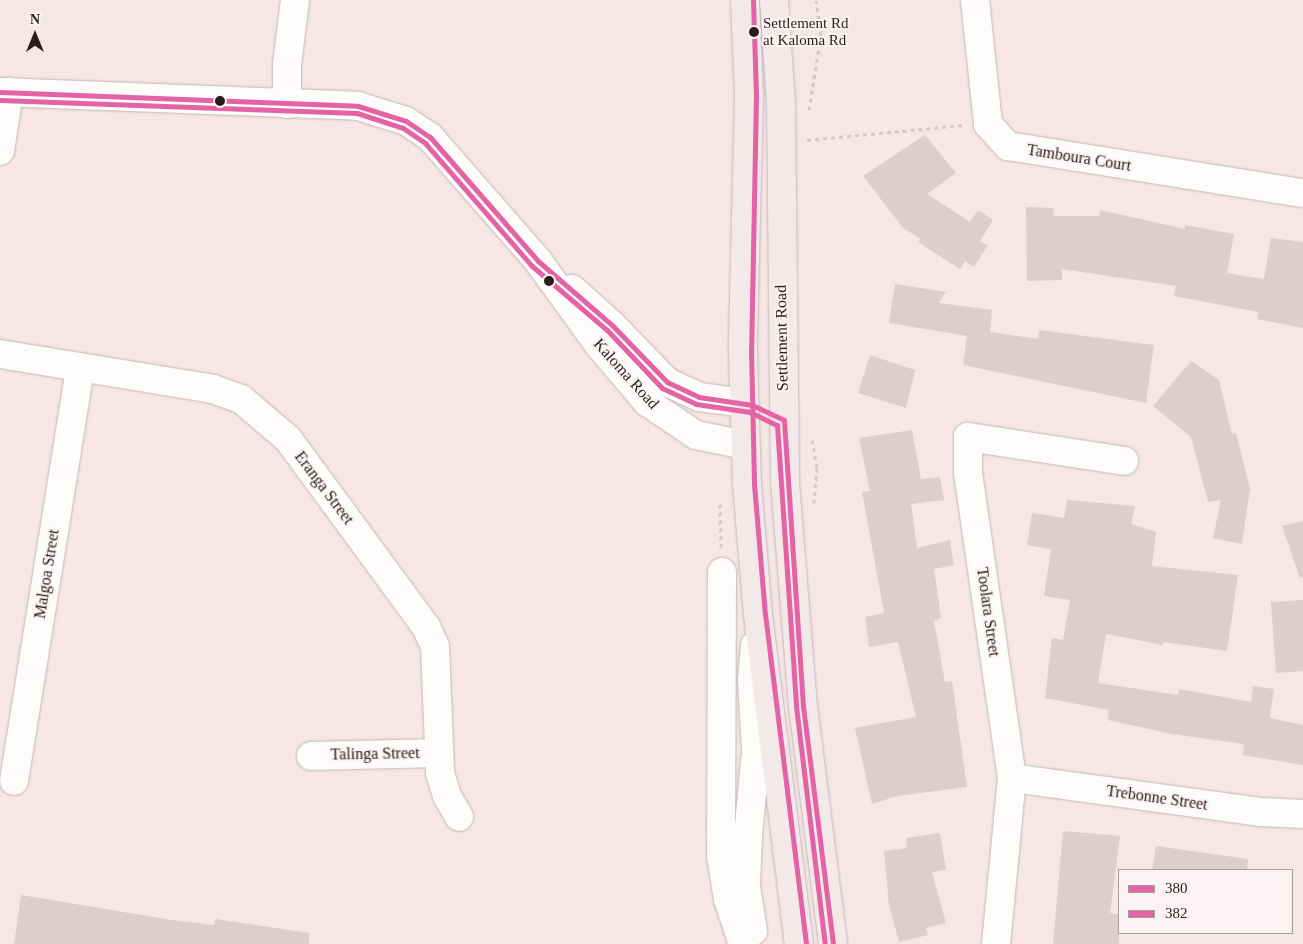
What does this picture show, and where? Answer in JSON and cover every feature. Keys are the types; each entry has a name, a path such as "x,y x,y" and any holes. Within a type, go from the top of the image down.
{"main road":[{"path":"745,0 749,96 743,297 745,444 758,615 799,944"},
{"name":"Settlement Road","path":"774,0 781,102 784,422 803,706 831,940"},
{"path":"744,403 766,410 784,422 764,440 745,444"}],"street":[{"path":"287,104 287,65 295,0"},
{"path":"975,0 988,124"},
{"path":"0,151 4,92"},
{"name":"Kaloma Road","path":"4,92 358,106 406,121 430,137 538,261 598,344 652,406 696,435 745,444"},
{"name":"Tamboura Court","path":"988,124 1008,146 1032,152 1303,193"},
{"name":"Kaloma Road","path":"538,261 612,325 667,382 699,397 744,403"},
{"name":"Eranga Street","path":"0,354 213,389 241,399 288,439 426,627 434,646 438,678 439,753 446,796 459,818"},
{"name":"Malgoa Street","path":"14,781 80,367"},
{"name":"Toolara Street","path":"996,944 1012,778 968,473 968,437 1124,461"},
{"path":"722,572 721,856 728,899 743,944"},
{"path":"757,944 749,916 746,888 748,836 756,751 752,680 758,615"},
{"name":"Talinga Street","path":"311,756 439,753"},
{"name":"Trebonne Street","path":"1012,778 1260,812 1303,814"}],"path":[{"path":"808,118 821,35 816,0"},
{"path":"828,138 988,124"},
{"path":"807,132 808,149"},
{"path":"809,432 817,468 813,509"},
{"path":"720,504 722,572"}],"building":[{"path":"925,135 956,173 927,194 970,222 978,210 993,220 980,241 988,245 974,267 965,261 960,269 918,242 920,238 904,229 863,176"},
{"path":"1026,207 1053,208 1054,216 1099,216 1100,210 1185,229 1185,225 1234,234 1227,273 1264,279 1271,238 1303,242 1303,328 1257,319 1258,312 1174,296 1176,286 1062,269 1062,280 1027,281"},
{"path":"895,284 946,292 939,303 992,310 990,332 1038,339 1039,330 1154,345 1146,403 963,365 967,336 889,323"},
{"path":"870,355 915,370 906,408 858,393"},
{"path":"1191,361 1219,380 1232,434 1236,433 1250,489 1242,544 1213,538 1221,500 1208,502 1191,437 1153,406"},
{"path":"912,430 921,479 940,477 944,500 911,504 917,548 950,540 954,565 934,569 941,618 934,621 945,682 952,681 967,787 897,796 872,804 855,728 916,717 898,642 869,647 865,617 884,613 862,492 870,491 859,438"},
{"path":"1067,500 1135,506 1131,524 1156,532 1152,566 1238,575 1227,651 1163,642 1163,645 1106,634 1098,683 1178,695 1179,689 1251,702 1253,686 1274,689 1270,718 1303,725 1303,765 1243,755 1244,744 1172,734 1108,720 1109,710 1045,698 1052,638 1063,640 1070,600 1044,596 1051,549 1027,545 1032,513 1064,518"},
{"path":"1303,521 1303,577 1300,578 1282,526"},
{"path":"1303,600 1303,671 1276,673 1271,602"},
{"path":"1063,831 1120,836 1110,913 1118,914 1119,944 1053,944"},
{"path":"940,833 946,870 932,872 946,923 926,928 928,935 899,942 889,905 884,851 907,848 906,838"},
{"path":"1156,846 1248,859 1247,869 1152,869"},
{"path":"21,895 171,920 214,925 215,919 309,933 309,944 14,944"}],"transit line":[{"path":"753,0 756,96 751,350 754,484 765,614 806,943"},
{"name":"380","path":"0,92 358,106 406,121 430,137 538,261 612,325 667,382 699,397 752,405 784,420 803,706 833,944"},
{"name":"382","path":"0,100 357,113 403,128 425,143 532,266 607,330 662,388 696,404 750,412 777,425 796,706 825,944"}],"place":[{"name":"Settlement Rd at Kaloma Rd","path":"754,32"}]}
